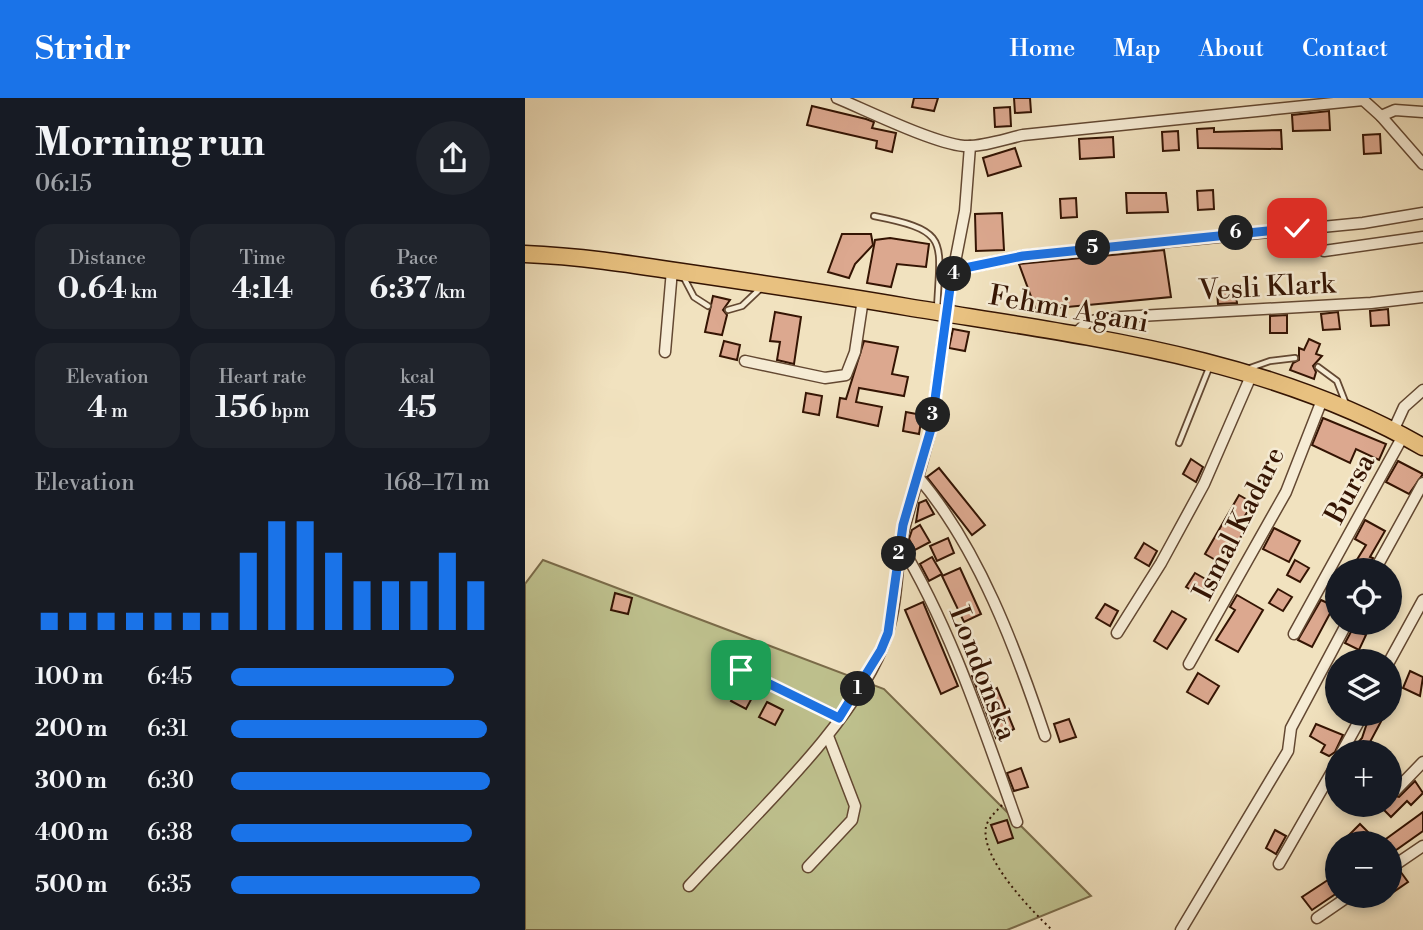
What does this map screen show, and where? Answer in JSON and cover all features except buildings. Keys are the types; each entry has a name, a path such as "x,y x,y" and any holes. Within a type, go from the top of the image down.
{"main road":[{"name":"Fehmi Agani","path":"525,254 767,283 1076,333 1245,374 1349,411 1423,447"}],"street":[{"path":"837,98 929,135 970,146 1023,135 1362,99 1381,116 1423,164"},
{"path":"1381,116 1395,110 1423,112"},
{"path":"689,886 828,736 881,650 888,633 900,544 931,429 941,312 955,270 965,211 970,146"},
{"path":"955,270 1023,256 1363,223 1423,213"},
{"path":"1324,251 1423,237"},
{"path":"665,352 676,271"},
{"name":"Vesli Klark","path":"1076,333 1087,322 1104,318 1423,297"},
{"path":"745,361 825,378 846,375 855,352 863,299"},
{"path":"1117,633 1204,484 1245,374"},
{"name":"Bursa","path":"1294,634 1398,433 1404,407 1418,399 1423,390"},
{"name":"Ismal Kadare","path":"1189,664 1286,492 1322,400"},
{"path":"918,477 957,529 1002,624 1045,736"},
{"path":"1382,558 1423,483"},
{"name":"Londonska","path":"900,544 931,600 971,695 1017,822"},
{"path":"1397,649 1423,600"},
{"path":"1181,930 1288,751 1290,728 1340,635"},
{"path":"741,670 839,718"},
{"path":"808,867 852,820 855,806 828,736"},
{"path":"1402,784 1423,762"},
{"path":"1279,864 1325,784"},
{"path":"1402,860 1423,846"},
{"path":"1317,918 1332,908"}],"lane":[{"path":"874,216 909,223 933,238 941,250 941,312"},
{"path":"676,271 694,297 709,306"},
{"path":"729,310 742,306 767,283"},
{"path":"1245,374 1270,361 1295,358"},
{"path":"1179,443 1210,364"},
{"path":"1318,367 1337,381 1349,411"}],"path":[{"path":"1008,798 989,820 985,830 989,846 1002,873 1020,900 1052,930"}],"green space":[{"path":"543,560 884,689 1091,896 1007,930 525,930 525,584"}],"route":[{"path":"741,670 839,718 881,650 888,633 903,525 931,429 950,288 955,270 1023,256 1297,228"}]}
